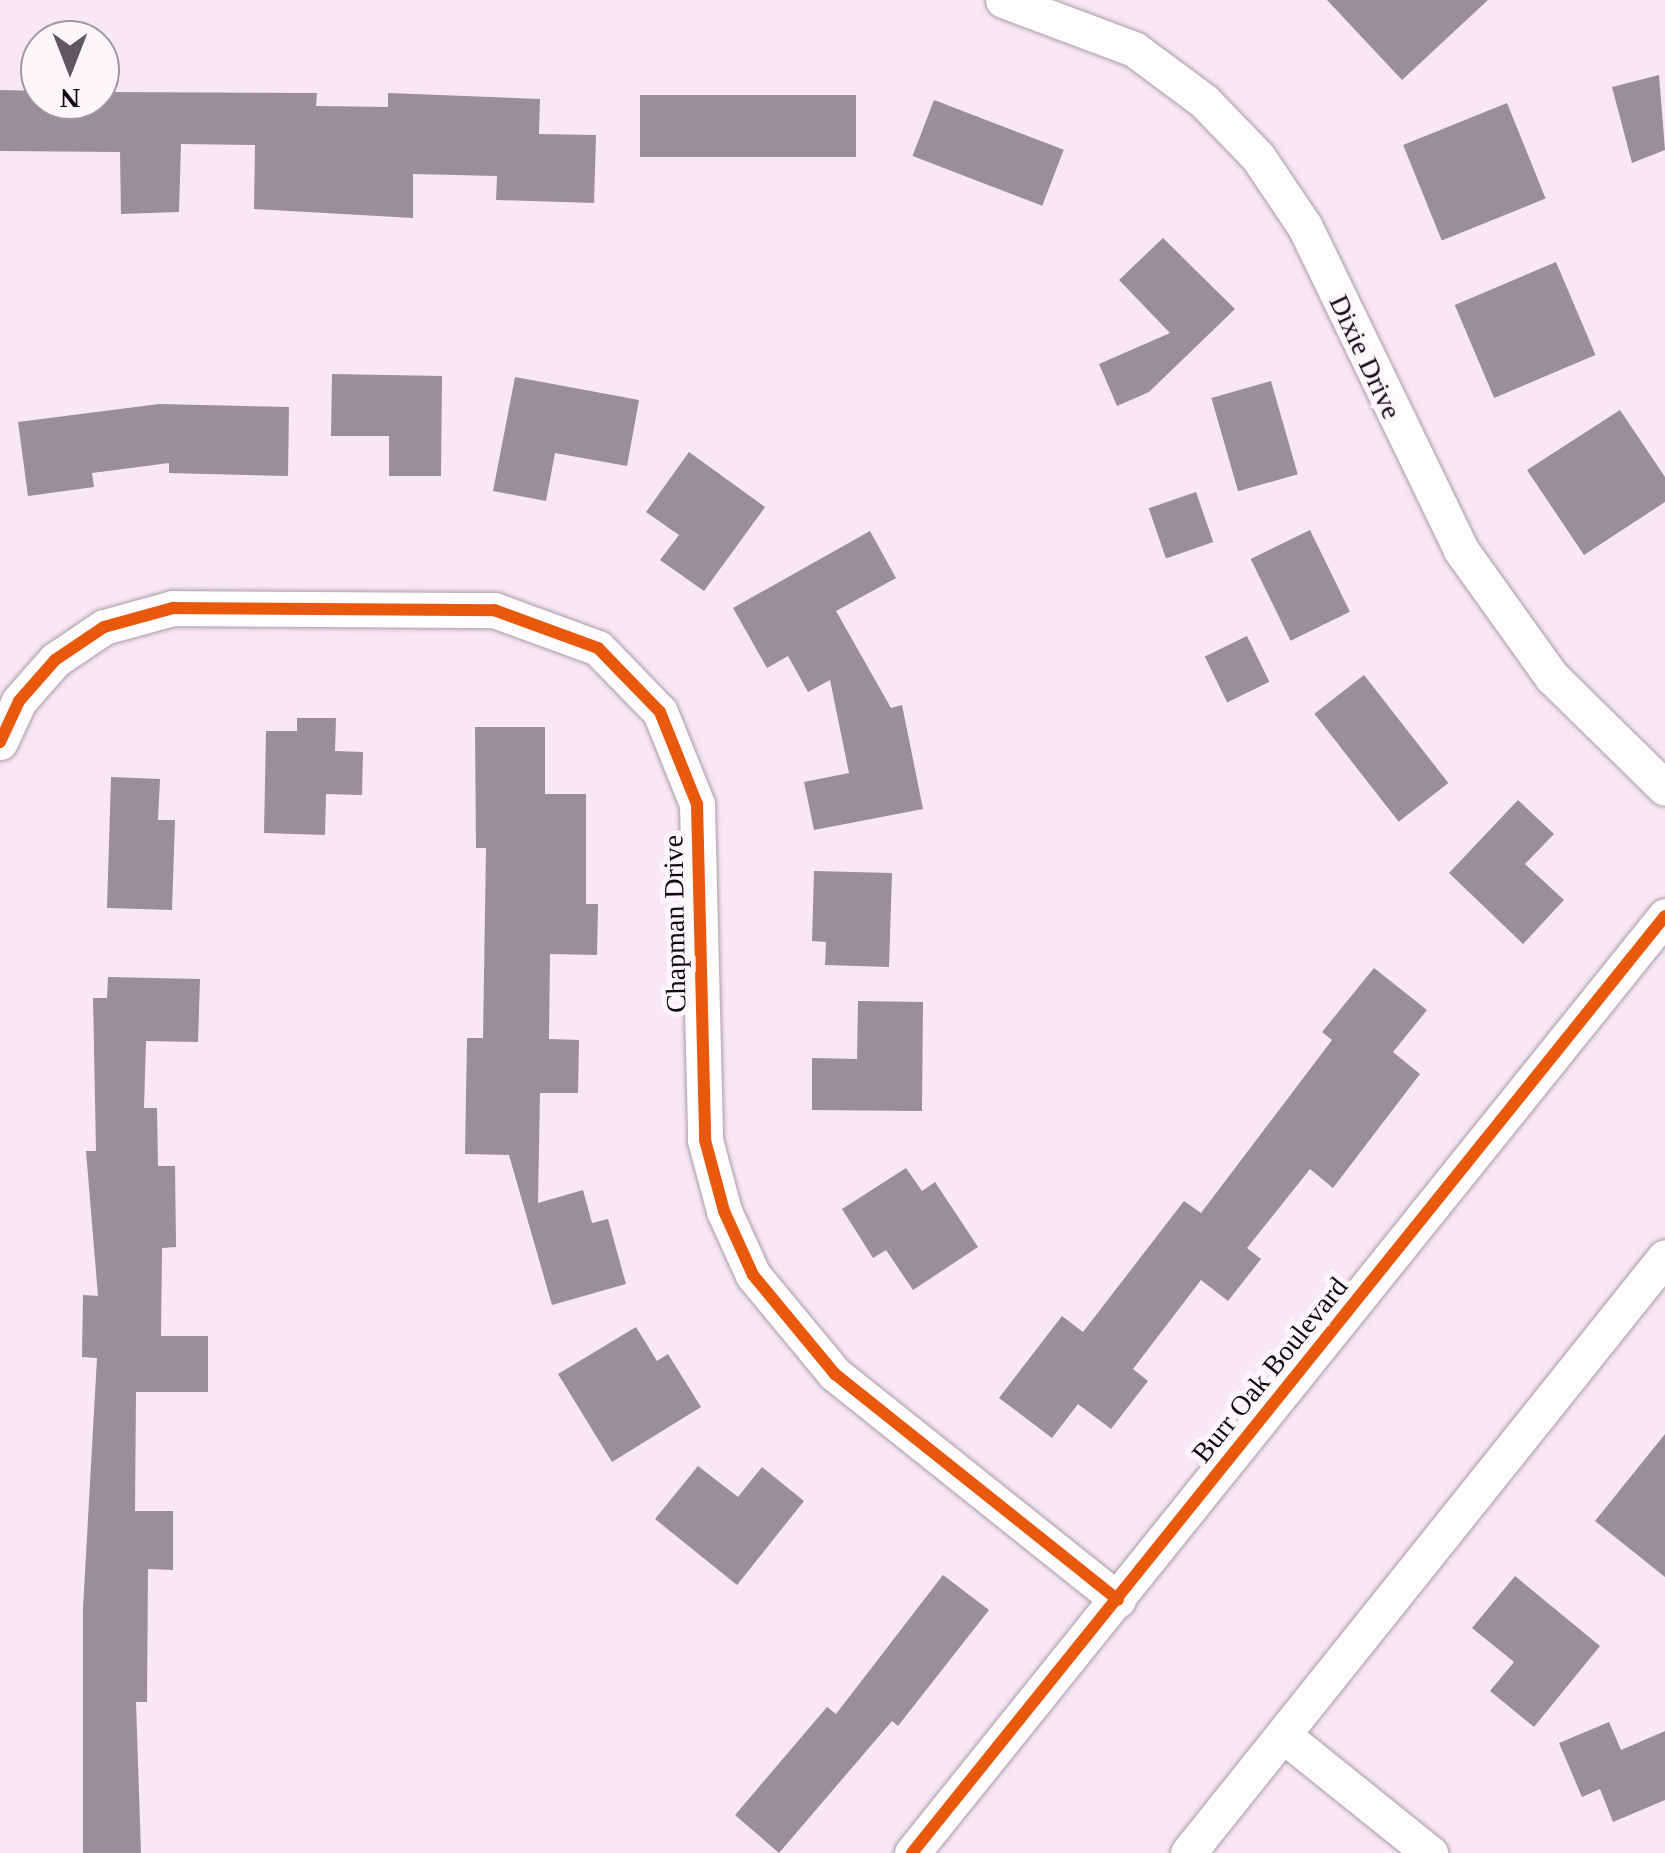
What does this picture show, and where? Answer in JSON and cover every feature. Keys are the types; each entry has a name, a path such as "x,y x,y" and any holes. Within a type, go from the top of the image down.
{"street":[{"name":"Dixie Drive","path":"1003,0 1134,49 1204,101 1258,157 1305,226 1461,550 1552,677 1665,788"},
{"name":"Chapman Drive","path":"0,742 19,701 55,660 104,627 173,608 494,610 598,648 660,712 697,804 705,1140 724,1212 753,1275 835,1374 1118,1600"},
{"name":"Burr Oak Boulevard","path":"912,1853 1665,916"},
{"path":"1188,1853 1665,1257"},
{"path":"1283,1735 1430,1853"}],"building":[{"path":"1327,0 1488,0 1402,80"},
{"path":"1659,75 1665,150 1632,163 1612,87"},
{"path":"0,90 20,90 20,120 120,120 120,92 317,93 316,106 388,107 388,93 540,99 539,134 596,135 594,203 496,200 497,176 413,174 413,218 254,209 255,145 181,144 179,212 121,214 120,152 0,151"},
{"path":"640,95 856,95 856,157 640,157"},
{"path":"934,100 1064,150 1042,206 912,156"},
{"path":"1507,103 1546,198 1442,240 1403,145"},
{"path":"1163,238 1235,309 1149,392 1117,406 1099,364 1170,333 1119,280"},
{"path":"1556,262 1595,355 1494,398 1455,305"},
{"path":"332,374 442,376 441,476 389,476 389,436 331,436"},
{"path":"515,377 639,400 627,466 555,453 546,501 493,491"},
{"path":"1271,381 1298,474 1238,491 1211,398"},
{"path":"159,404 289,407 288,476 169,473 169,463 92,473 94,487 28,496 18,422"},
{"path":"1620,410 1665,477 1665,502 1584,555 1527,470"},
{"path":"689,452 765,507 704,591 660,560 679,535 646,512"},
{"path":"1196,492 1213,542 1166,558 1149,508"},
{"path":"1310,530 1350,612 1291,641 1251,559"},
{"path":"870,531 896,578 836,611 891,708 902,705 923,809 814,830 804,782 849,773 830,680 808,692 788,656 767,668 733,608"},
{"path":"1247,636 1269,682 1227,702 1205,657"},
{"path":"1364,675 1448,783 1399,822 1314,714"},
{"path":"297,718 336,718 335,751 363,752 362,795 326,794 325,835 264,833 266,731 297,731"},
{"path":"475,727 545,727 545,794 586,794 586,904 598,904 597,955 550,954 549,1039 579,1040 578,1093 540,1093 538,1203 583,1190 592,1223 608,1219 626,1284 552,1305 509,1155 465,1154 467,1038 483,1038 486,848 476,848"},
{"path":"111,777 160,779 158,820 175,820 172,910 107,908"},
{"path":"1518,800 1554,834 1525,864 1564,900 1523,944 1449,873"},
{"path":"814,871 892,873 889,967 825,965 826,942 812,941"},
{"path":"1374,968 1427,1010 1393,1052 1420,1074 1333,1188 1310,1169 1247,1248 1261,1259 1228,1301 1201,1280 1133,1369 1148,1381 1111,1429 1078,1404 1052,1438 999,1398 1062,1316 1083,1332 1184,1201 1201,1213 1332,1040 1322,1032"},
{"path":"108,977 200,979 198,1042 146,1041 144,1108 157,1108 158,1166 175,1166 176,1247 162,1248 161,1336 208,1336 208,1392 136,1392 135,1511 173,1511 173,1570 148,1569 147,1702 136,1702 141,1853 83,1853 83,1608 97,1358 82,1357 83,1295 98,1296 86,1151 96,1151 93,998 107,998"},
{"path":"858,1001 923,1002 922,1111 812,1110 812,1058 857,1059"},
{"path":"906,1168 922,1191 935,1182 978,1247 913,1290 886,1250 873,1258 842,1209"},
{"path":"636,1327 657,1361 668,1354 701,1407 612,1462 558,1374"},
{"path":"1665,1434 1665,1577 1595,1521"},
{"path":"698,1466 738,1497 762,1467 804,1501 737,1585 655,1519"},
{"path":"943,1575 989,1610 898,1726 892,1721 779,1853 735,1815 827,1707 836,1714"},
{"path":"1515,1576 1600,1646 1534,1727 1490,1691 1514,1662 1472,1628"},
{"path":"1609,1722 1621,1750 1665,1731 1665,1800 1613,1822 1600,1789 1582,1797 1559,1743"}],"cycle path":[{"path":"0,742 19,701 55,660 104,627 173,608 494,610 598,648 660,712 697,804 705,1140 724,1211 753,1275 835,1374 1118,1600"},
{"path":"912,1853 1665,916"}]}
